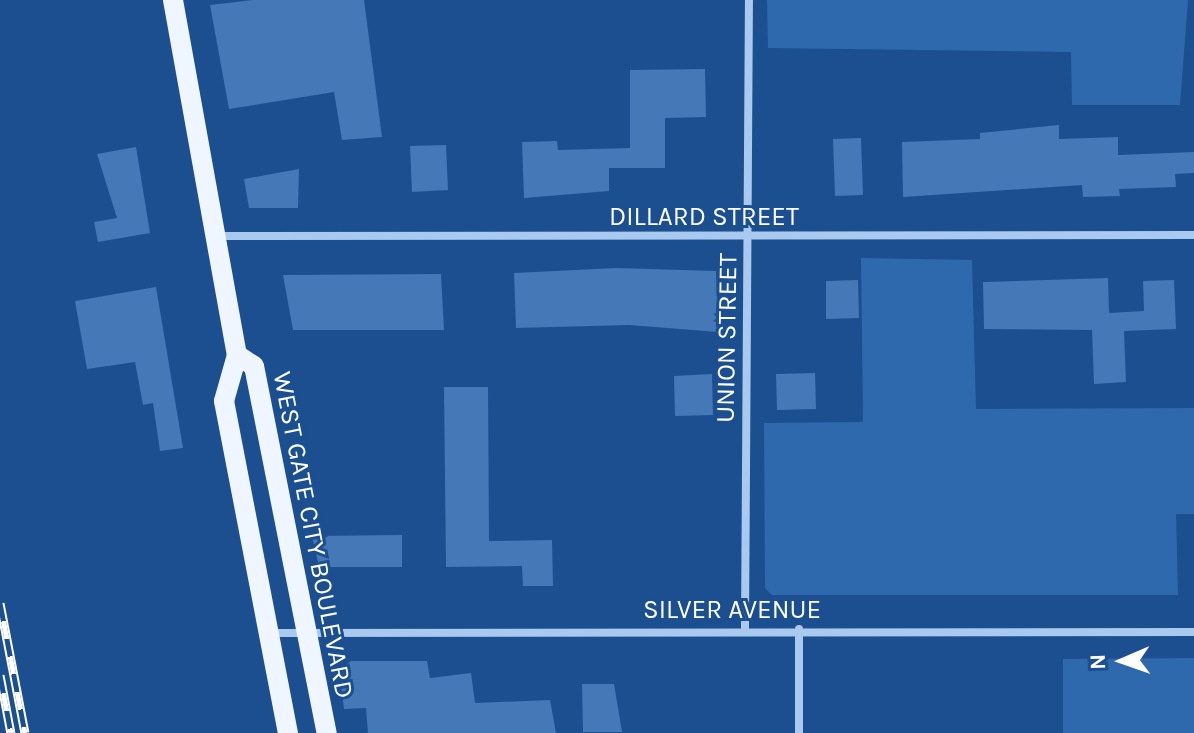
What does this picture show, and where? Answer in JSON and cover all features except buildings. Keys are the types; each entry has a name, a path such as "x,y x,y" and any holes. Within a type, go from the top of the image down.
{"main road":[{"name":"WEST GATE CITY BOULEVARD","path":"173,0 237,355 224,401 288,733"},
{"name":"WEST GATE CITY BOULEVARD","path":"237,355 254,366 327,733"}],"street":[{"name":"UNION STREET","path":"745,628 749,0"},
{"name":"DILLARD STREET","path":"214,236 1194,235"},
{"name":"SILVER AVENUE","path":"269,633 745,628 1194,632"},
{"path":"799,629 799,733"}],"shaded area":[{"path":"767,0 1188,0 1180,105 1072,105 1071,52 768,48"},
{"path":"861,258 972,260 976,409 1194,408 1194,514 1176,514 1178,595 772,595 765,588 764,423 863,422"},
{"path":"1194,658 1194,733 1063,733 1063,659"}],"railway":[{"path":"0,603 25,733"},
{"path":"0,675 11,733"}]}
